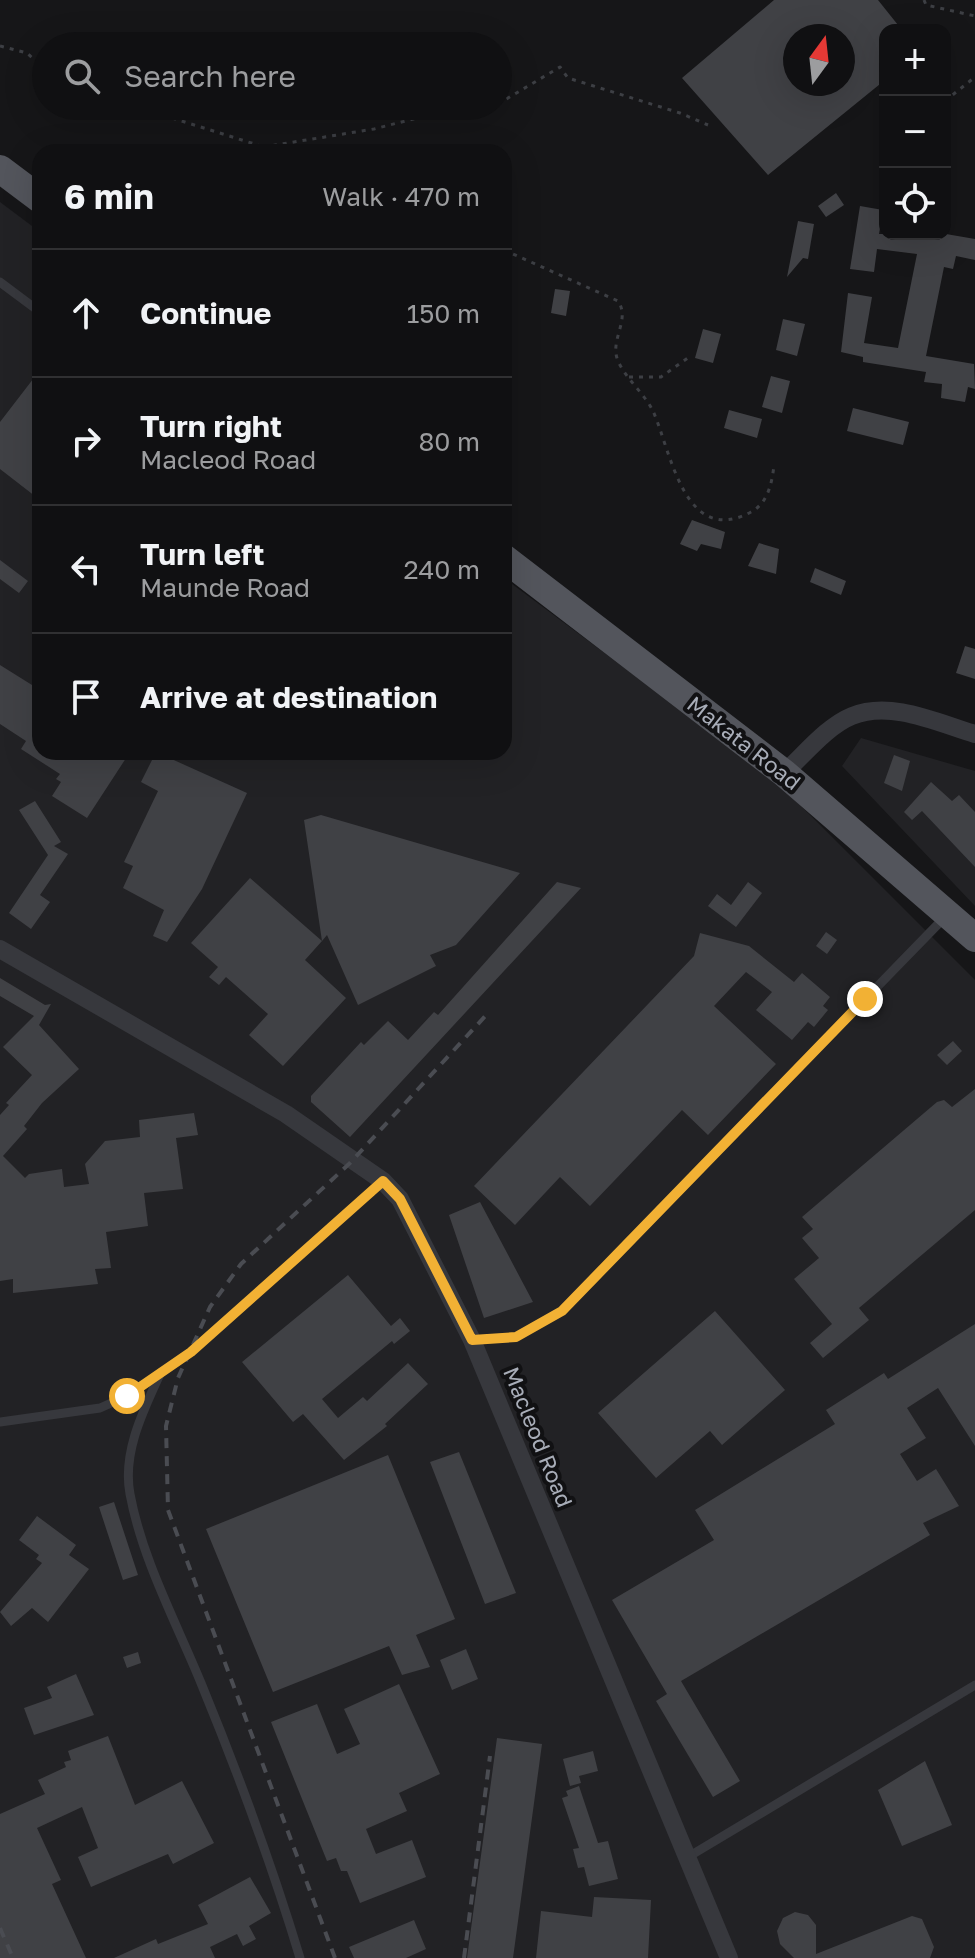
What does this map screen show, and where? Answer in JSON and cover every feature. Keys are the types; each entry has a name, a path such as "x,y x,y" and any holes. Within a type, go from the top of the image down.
{"main road":[{"path":"0,169 32,193"},
{"name":"Makata Road","path":"512,564 784,773 975,938"}],"street":[{"path":"784,773 839,724 862,713 902,712 975,734"},
{"name":"Macleod Road","path":"0,949 286,1114 383,1181 400,1199 472,1340 729,1958"}],"lane":[{"path":"0,282 32,306"},
{"path":"472,1340 516,1337 562,1311 949,914"},
{"path":"0,1422 100,1408 127,1396 191,1352 383,1181"},
{"path":"161,1372 133,1441 130,1494 152,1564 214,1715 275,1878 300,1958"},
{"path":"688,1857 975,1685"}],"path":[{"path":"924,0 926,5 975,16"},
{"path":"0,46 27,53 32,58"},
{"path":"512,96 560,67 568,78 666,108 708,125"},
{"path":"951,96 975,77"},
{"path":"178,120 254,144"},
{"path":"282,144 409,120"},
{"path":"512,254 618,301 623,314 616,345 617,359 654,413 658,433 681,486 710,518 735,520 755,510 764,500 774,465"},
{"path":"629,377 661,377 692,355"}],"shaded area":[{"path":"0,202 32,226 32,760 512,760 512,584 775,780 975,980 975,1958 0,1958"},
{"path":"861,738 975,771 975,906 842,766"}],"building":[{"path":"774,0 878,0 897,24 879,24 879,85 768,175 682,78"},
{"path":"836,193 844,205 826,217 818,206"},
{"path":"860,206 879,209 879,240 951,240 951,235 975,239 975,260 956,256 953,269 944,267 926,356 974,364 975,389 968,387 965,402 941,398 942,384 924,382 926,372 863,362 863,357 841,352 848,293 872,297 864,343 898,348 917,254 877,249 874,272 850,269"},
{"path":"798,221 814,224 808,259 803,258 787,277"},
{"path":"555,289 570,291 566,316 551,313"},
{"path":"783,319 805,324 797,356 776,350"},
{"path":"703,329 721,334 713,363 695,358"},
{"path":"771,376 790,381 782,413 762,407"},
{"path":"32,380 32,494 0,469 0,422"},
{"path":"853,408 909,422 903,445 847,431"},
{"path":"729,410 762,419 757,438 724,428"},
{"path":"692,520 725,532 721,549 701,544 697,551 680,544"},
{"path":"759,543 779,549 776,574 748,566"},
{"path":"0,560 28,581 19,593 0,579"},
{"path":"815,568 846,581 841,595 810,582"},
{"path":"965,646 975,649 975,679 956,673"},
{"path":"0,665 32,685 32,756 21,749 26,741 0,724"},
{"path":"894,755 910,761 902,791 884,783"},
{"path":"38,760 125,760 87,818 52,796 61,782 56,779 60,774"},
{"path":"152,760 174,760 247,793 202,889 167,942 153,936 164,910 123,888 133,866 124,862 158,791 141,782"},
{"path":"931,782 952,801 959,795 975,812 975,867 922,811 912,820 904,812"},
{"path":"35,801 61,842 54,846 68,854 40,895 50,902 31,929 9,913 48,855 19,810"},
{"path":"321,815 520,873 456,945 430,955 436,966 358,1005 327,935 322,941 304,820"},
{"path":"250,878 322,941 305,960 346,998 283,1066 249,1035 268,1014 226,977 219,985 209,977 218,967 191,943"},
{"path":"557,882 581,888 350,1137 311,1102 311,1096 361,1042 364,1045 388,1021 408,1040 434,1012 438,1015"},
{"path":"748,882 762,893 736,927 708,906 717,894 731,905"},
{"path":"826,932 837,940 827,954 816,946"},
{"path":"700,933 749,946 794,982 802,973 830,997 823,1006 828,1010 814,1027 808,1022 792,1040 756,1010 772,992 746,972 714,1006 776,1064 708,1135 682,1110 590,1206 560,1177 515,1225 474,1186 694,956"},
{"path":"0,978 45,1005 51,1004 39,1025 79,1069 42,1103 24,1126 27,1129 3,1156 25,1178 29,1174 62,1169 64,1187 89,1184 85,1164 105,1141 140,1137 139,1120 194,1113 198,1135 176,1138 183,1189 144,1193 148,1226 106,1232 111,1268 95,1269 98,1284 13,1293 13,1279 0,1281 0,1115 9,1105 6,1103 32,1075 3,1047 34,1016 0,996"},
{"path":"953,1041 962,1051 947,1065 937,1055"},
{"path":"975,1089 975,1210 859,1308 869,1320 823,1358 810,1343 832,1324 794,1279 819,1258 802,1238 813,1229 802,1217 937,1102 944,1100 952,1107"},
{"path":"480,1202 533,1302 484,1318 449,1215"},
{"path":"348,1275 391,1326 400,1318 410,1331 394,1344 392,1341 322,1399 338,1418 363,1397 367,1401 408,1363 428,1384 385,1424 387,1426 344,1460 303,1414 293,1422 242,1362"},
{"path":"715,1311 785,1390 722,1445 710,1431 656,1478 598,1413"},
{"path":"975,1324 975,1446 938,1388 907,1408 926,1438 900,1454 917,1481 936,1469 959,1506 923,1523 930,1535 681,1681 740,1781 713,1797 656,1701 667,1694 612,1600 714,1540 695,1510 835,1424 826,1410 884,1373 888,1379"},
{"path":"459,1452 516,1593 485,1604 430,1462"},
{"path":"388,1455 455,1619 416,1635 430,1667 402,1675 389,1646 273,1692 206,1529"},
{"path":"114,1502 138,1575 123,1580 99,1507"},
{"path":"37,1516 76,1545 69,1555 89,1569 48,1622 32,1608 11,1626 0,1612 42,1563 36,1559 39,1555 19,1540"},
{"path":"466,1649 478,1679 452,1690 440,1660"},
{"path":"138,1652 141,1663 127,1668 123,1657"},
{"path":"76,1674 94,1715 34,1735 24,1708 52,1698 47,1687"},
{"path":"399,1684 440,1774 399,1793 407,1811 366,1829 376,1854 412,1840 426,1877 360,1903 347,1871 341,1871 336,1858 327,1861 271,1722 317,1704 337,1754 360,1744 344,1709"},
{"path":"108,1736 135,1805 182,1781 214,1843 173,1864 168,1854 91,1887 78,1857 98,1848 82,1807 37,1828 61,1880 52,1884 86,1958 0,1958 0,1814 45,1794 38,1780 66,1767 64,1762 71,1760 68,1751"},
{"path":"497,1738 542,1744 513,1958 467,1958"},
{"path":"593,1751 598,1771 579,1776 581,1783 570,1786 563,1759"},
{"path":"925,1761 952,1825 902,1846 878,1790"},
{"path":"579,1786 598,1843 608,1841 618,1879 589,1886 584,1867 578,1868 573,1849 579,1848 562,1798 568,1796 566,1791"},
{"path":"250,1877 271,1913 249,1926 256,1939 243,1946 237,1934 210,1947 215,1958 114,1958 156,1939 158,1944 208,1924 198,1905"},
{"path":"594,1897 651,1900 648,1958 536,1958 541,1911 592,1917"},
{"path":"795,1912 808,1915 816,1925 816,1954 912,1916 922,1919 934,1947 930,1958 794,1958 780,1944 777,1931 783,1918"},
{"path":"414,1920 426,1949 406,1958 354,1958 349,1947"}],"railway":[{"path":"335,1958 168,1510 166,1426 178,1378 210,1307 241,1264 350,1163 489,1012"},
{"path":"464,1958 490,1756"},
{"path":"0,1928 13,1958"}],"route":[{"path":"127,1396 191,1352 383,1181 411,1217 472,1340 516,1337 562,1311 819,1050 865,999"}]}
